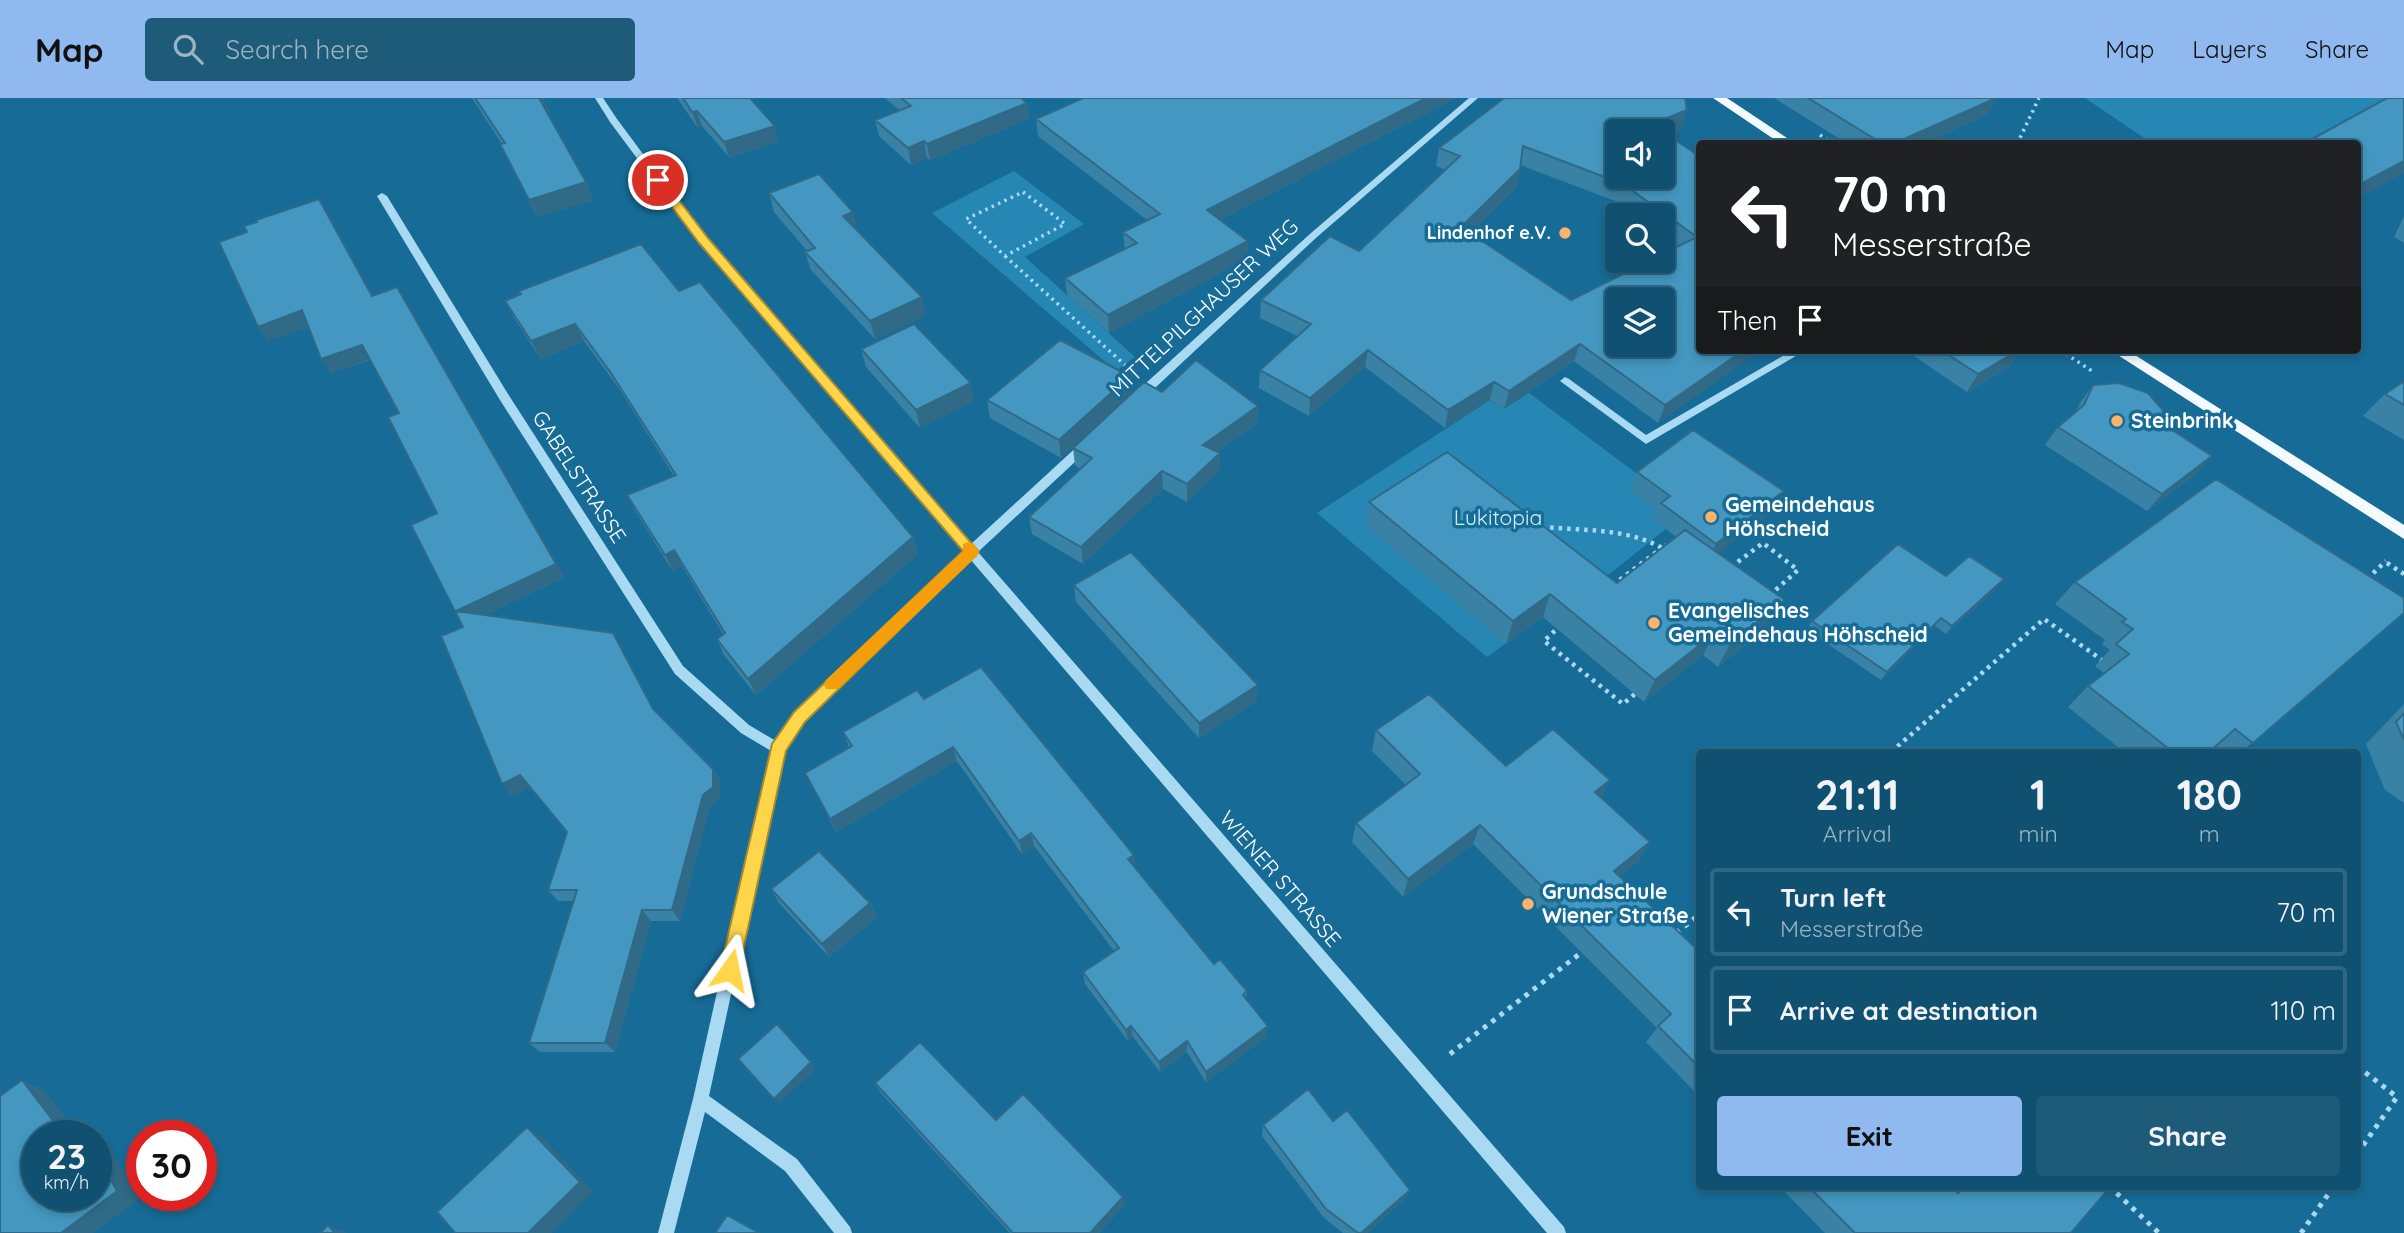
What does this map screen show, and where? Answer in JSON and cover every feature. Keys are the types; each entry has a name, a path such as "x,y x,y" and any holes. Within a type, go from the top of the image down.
{"main road":[{"path":"1720,98 1784,140"},
{"path":"2123,354 2404,533"}],"street":[{"path":"599,98 703,241 972,552"},
{"name":"MITTELPILGHAUSER WEG","path":"1128,406 1307,241 1474,98"},
{"name":"GABELSTRASSE","path":"382,196 504,397 679,670 744,729 778,749"},
{"path":"1566,381 1646,440 1794,354"},
{"path":"666,1233 701,1099 778,749 799,717 1098,434"},
{"name":"WIENER STRASSE","path":"972,552 1558,1233"},
{"path":"701,1099 791,1166 844,1233"}],"path":[{"path":"2019,140 2039,98"},
{"path":"1004,256 1065,224 1023,192 967,219 1004,256 1148,388"},
{"path":"1535,534 1546,527 1616,533 1653,541 1662,548"},
{"path":"1611,586 1670,542"},
{"path":"1721,575 1763,543 1798,570 1768,597"},
{"path":"2361,584 2395,552"},
{"path":"2386,562 2404,573"},
{"path":"1571,617 1544,641 1623,704 1634,694"},
{"path":"1894,749 2044,619 2102,660"},
{"path":"1671,937 1696,917"},
{"path":"1473,1035 1582,952"},
{"path":"2361,1069 2397,1097 2361,1148"},
{"path":"2113,1190 2159,1233"},
{"path":"2301,1233 2331,1190"}],"green space":[{"path":"2085,98 2404,98 2404,101 2333,140 2147,140"},
{"path":"1014,171 1084,224 1025,257 1135,357 1116,371 932,213"},
{"name":"Lukitopia","path":"1529,393 1644,479 1663,514 1654,520 1666,529 1588,591 1583,587 1487,657 1317,513 1490,400 1504,409"}],"building":[{"path":"475,98 539,98 586,182 529,200 500,144 505,143"},
{"path":"683,98 750,98 775,126 724,142 697,111 692,112"},
{"path":"901,98 1021,98 1027,103 927,144 924,141 908,148 875,120 911,106"},
{"path":"1083,98 1426,98 1207,210 1248,241 1108,315 1065,278 1137,243 1123,232 1160,214 1036,119"},
{"path":"1504,98 1685,98 1687,110 1664,119 1605,119 1605,177 1523,146 1520,169 1461,227 1571,300 1625,273 1675,273 1675,248 1696,237 1696,354 1738,354 1665,405 1580,344 1509,391 1494,382 1448,410 1368,350 1310,398 1260,370 1311,324 1261,300 1330,236 1359,251 1460,156 1439,148"},
{"path":"1808,98 1996,98 1902,140 1876,140"},
{"path":"2387,98 2404,98 2404,161 2361,184 2361,140 2310,140"},
{"path":"1675,140 1696,154 1696,236 1675,221 1675,203 1650,203 1630,189 1675,189"},
{"path":"819,174 853,212 843,216 922,297 870,321 805,252 815,248 769,193"},
{"path":"319,199 372,296 397,287 556,564 456,611 613,633 653,709 713,769 713,787 703,795 672,910 642,910 605,1043 529,1043 577,890 548,890 567,832 520,775 502,784 441,636 463,627 411,525 437,513 388,417 399,413 362,345 321,359 302,310 258,327 219,242 247,232 244,226 257,222 256,220"},
{"path":"641,244 679,291 700,282 913,537 748,679 717,639 725,633 674,550 665,555 627,495 676,475 611,373 575,324 531,341 505,301 521,294 519,291"},
{"path":"914,324 971,383 916,410 861,349"},
{"path":"1060,340 1130,376 1059,440 987,400"},
{"path":"1947,354 2012,354 1978,374"},
{"path":"1196,360 1258,406 1203,445 1220,453 1187,484 1162,471 1081,547 1029,517 1092,458 1073,448 1144,382 1162,392"},
{"path":"2404,381 2404,405 2385,394"},
{"path":"2119,383 2148,393 2162,409 2168,427 2212,456 2162,494 2058,427 2084,405 2093,385"},
{"path":"1693,430 1784,491 1716,544 1661,503 1670,496 1637,472"},
{"path":"1447,452 1617,583 1685,530 1785,600 1730,644 1715,633 1655,680 1550,594 1513,621 1369,502"},
{"path":"2216,479 2404,598 2404,613 2253,743 2235,729 2212,749 2169,749 2088,686 2129,654 2116,644 2133,629 2122,622 2126,619 2075,582"},
{"path":"1898,544 1946,576 1969,556 2004,579 1952,626 1941,618 1887,672 1812,621"},
{"path":"1131,552 1258,685 1199,723 1074,585"},
{"path":"981,667 1134,855 1128,859 1214,964 1220,959 1247,991 1243,995 1268,1026 1206,1072 1187,1041 1159,1062 1131,1026 1126,1030 1083,972 1119,948 1031,833 1019,841 953,747 830,819 805,773 852,746 843,732 917,690 924,699"},
{"path":"1429,694 1506,766 1553,729 1610,780 1595,792 1650,842 1614,871 1696,948 1696,1064 1658,1026 1671,1014 1480,825 1408,879 1356,823 1420,774 1376,730"},
{"path":"2404,713 2404,740 2396,722"},
{"path":"819,851 870,903 822,944 771,889"},
{"path":"777,1024 811,1062 774,1099 738,1059"},
{"path":"920,1042 996,1120 1023,1094 1123,1197 1090,1233 1013,1233 875,1083"},
{"path":"22,1080 53,1120 21,1120 21,1211 90,1211 61,1233 0,1233 0,1096"},
{"path":"1308,1089 1333,1121 1347,1110 1410,1190 1361,1233 1326,1209 1263,1125"},
{"path":"527,1127 580,1182 528,1233 455,1233 437,1212"},
{"path":"112,1182 117,1191 112,1195"},
{"path":"1812,1190 1955,1190 1958,1193 1961,1190 2108,1190 2071,1233 1855,1233"},
{"path":"727,1215 759,1233 715,1233"},
{"path":"328,1225 335,1233 320,1233"}],"slow traffic":[{"path":"832,685 972,552 968,548"}],"place":[{"name":"Lindenhof e.V.","path":"1565,233"},
{"name":"Steinbrink","path":"2117,421"},
{"name":"Gemeindehaus Höhscheid","path":"1711,517"},
{"name":"Evangelisches Gemeindehaus Höhscheid","path":"1654,623"},
{"name":"Grundschule Wiener Straße","path":"1528,904"}],"route":[{"path":"658,180 703,241 972,552 799,717 778,749 730,970"}]}
